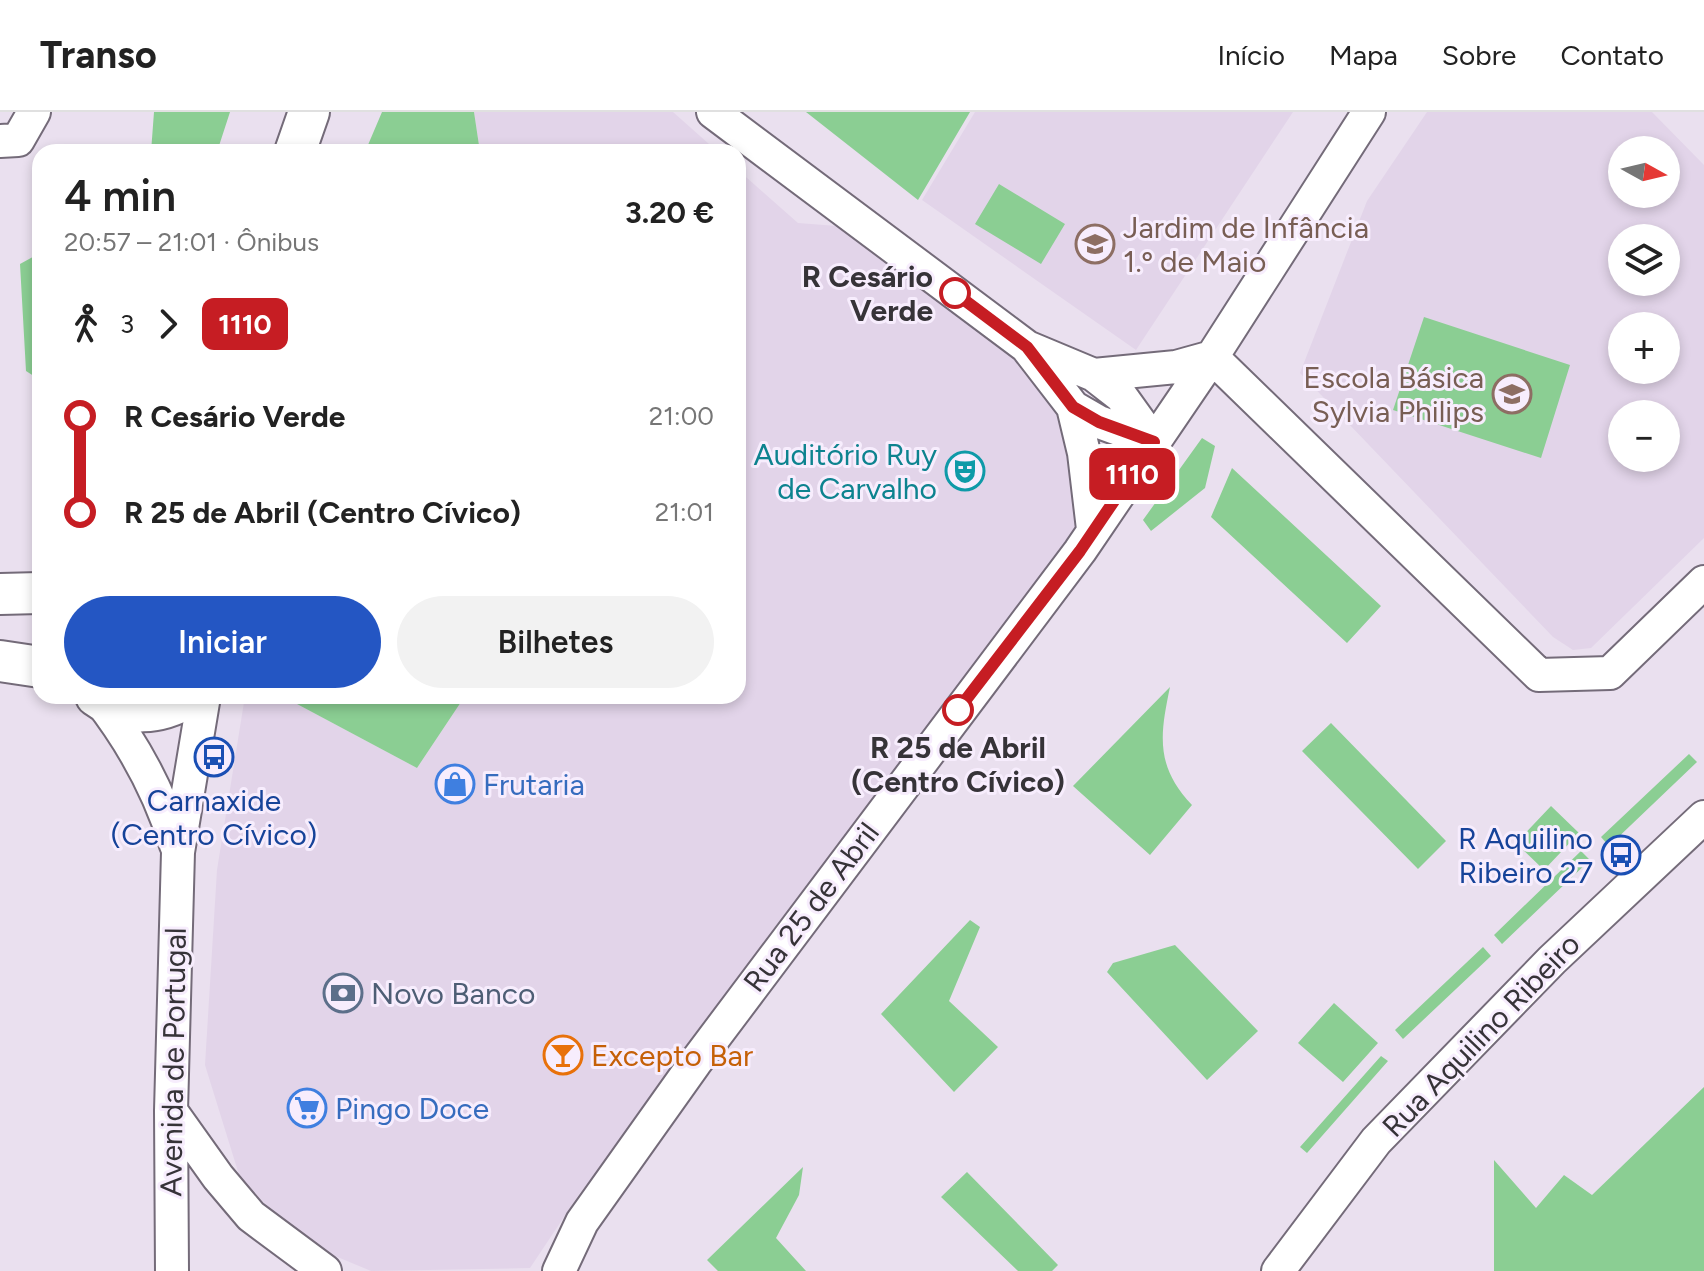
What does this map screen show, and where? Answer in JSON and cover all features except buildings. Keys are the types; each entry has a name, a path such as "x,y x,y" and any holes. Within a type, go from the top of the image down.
{"street":[{"path":"0,141 18,140 34,112"},
{"path":"298,144 309,112"},
{"path":"713,112 1027,347 1094,375 1121,396 1154,442"},
{"name":"Rua 25 de Abril","path":"559,1271 582,1222 695,1063 1093,529 1154,442 1369,112"},
{"path":"1027,347 1073,407 1099,422 1154,442"},
{"path":"1094,375 1176,367 1212,357 1539,675 1610,673 1704,582"},
{"path":"1073,407 1084,453 1093,529"},
{"path":"0,594 32,593"},
{"path":"0,661 32,666"},
{"name":"Avenida de Portugal","path":"102,704 146,768 162,802 178,852"},
{"path":"110,704 120,709 145,713 169,709 177,704"},
{"name":"Avenida de Portugal","path":"172,1271 171,1111 178,852 203,704"},
{"name":"Rua Aquilino Ribeiro","path":"1278,1271 1376,1141 1552,960 1704,817"},
{"path":"171,1111 218,1177 251,1216 325,1271"}],"shaded area":[{"path":"474,112 673,112 709,144 479,144"},
{"name":"Jardim de Infância 1.º de Maio","path":"975,112 1293,112 1136,350 922,200"},
{"name":"Escola Básica Sylvia Philips","path":"1427,112 1652,112 1676,136 1608,136 1608,208 1680,208 1680,141 1704,165 1704,538 1591,648 1573,650 1553,637 1300,373 1367,201"},
{"path":"746,177 798,223 837,226 1002,343 1062,410 1080,551 580,1193 530,1268 371,1271 304,1243 240,1178 205,1065 217,870 244,704 297,704 417,768 460,704 746,704"}],"green space":[{"path":"154,112 230,112 220,144 152,144"},
{"path":"382,112 474,112 479,144 368,144"},
{"path":"806,112 970,112 918,200"},
{"path":"999,184 1065,224 1041,264 975,224"},
{"path":"32,257 32,375 26,371 20,264"},
{"path":"1424,317 1570,365 1541,458 1393,410"},
{"path":"1202,438 1215,446 1205,488 1151,531 1143,520"},
{"path":"1232,468 1381,606 1347,643 1211,517"},
{"path":"1170,687 1163,749 1172,777 1192,805 1150,855 1073,786"},
{"path":"297,704 460,704 417,768"},
{"path":"1331,723 1446,841 1418,869 1302,751"},
{"path":"1689,754 1697,762 1609,846 1601,837"},
{"path":"1551,806 1579,833 1544,870 1516,843"},
{"path":"1581,851 1590,860 1502,944 1494,935"},
{"path":"970,920 980,927 949,1001 998,1047 954,1092 881,1014"},
{"path":"1175,945 1258,1031 1207,1080 1107,972 1113,963"},
{"path":"1483,947 1491,956 1403,1039 1395,1030"},
{"path":"1334,1003 1378,1043 1343,1082 1298,1043"},
{"path":"1381,1056 1388,1061 1307,1153 1300,1147"},
{"path":"1704,1087 1704,1271 1494,1271 1494,1160 1536,1208 1564,1175 1592,1195"},
{"path":"803,1167 799,1195 776,1238 806,1271 718,1271 707,1260"},
{"path":"967,1172 1058,1265 1052,1271 1018,1271 941,1197"}],"bus line":[{"name":"1110","path":"955,293 1027,347 1073,407 1099,422 1154,442 1080,551 958,710"}],"place":[{"name":"Jardim de Infância 1.º de Maio","path":"1095,244"},
{"name":"R Cesário Verde","path":"955,293"},
{"name":"Escola Básica Sylvia Philips","path":"1512,394"},
{"name":"Auditório Ruy de Carvalho","path":"965,471"},
{"name":"R 25 de Abril (Centro Cívico)","path":"958,710"},
{"name":"Carnaxide (Centro Cívico)","path":"214,757"},
{"name":"Frutaria","path":"455,784"},
{"name":"R Aquilino Ribeiro 27","path":"1621,855"},
{"name":"Novo Banco","path":"343,993"},
{"name":"Excepto Bar","path":"563,1055"},
{"name":"Pingo Doce","path":"307,1108"}]}
